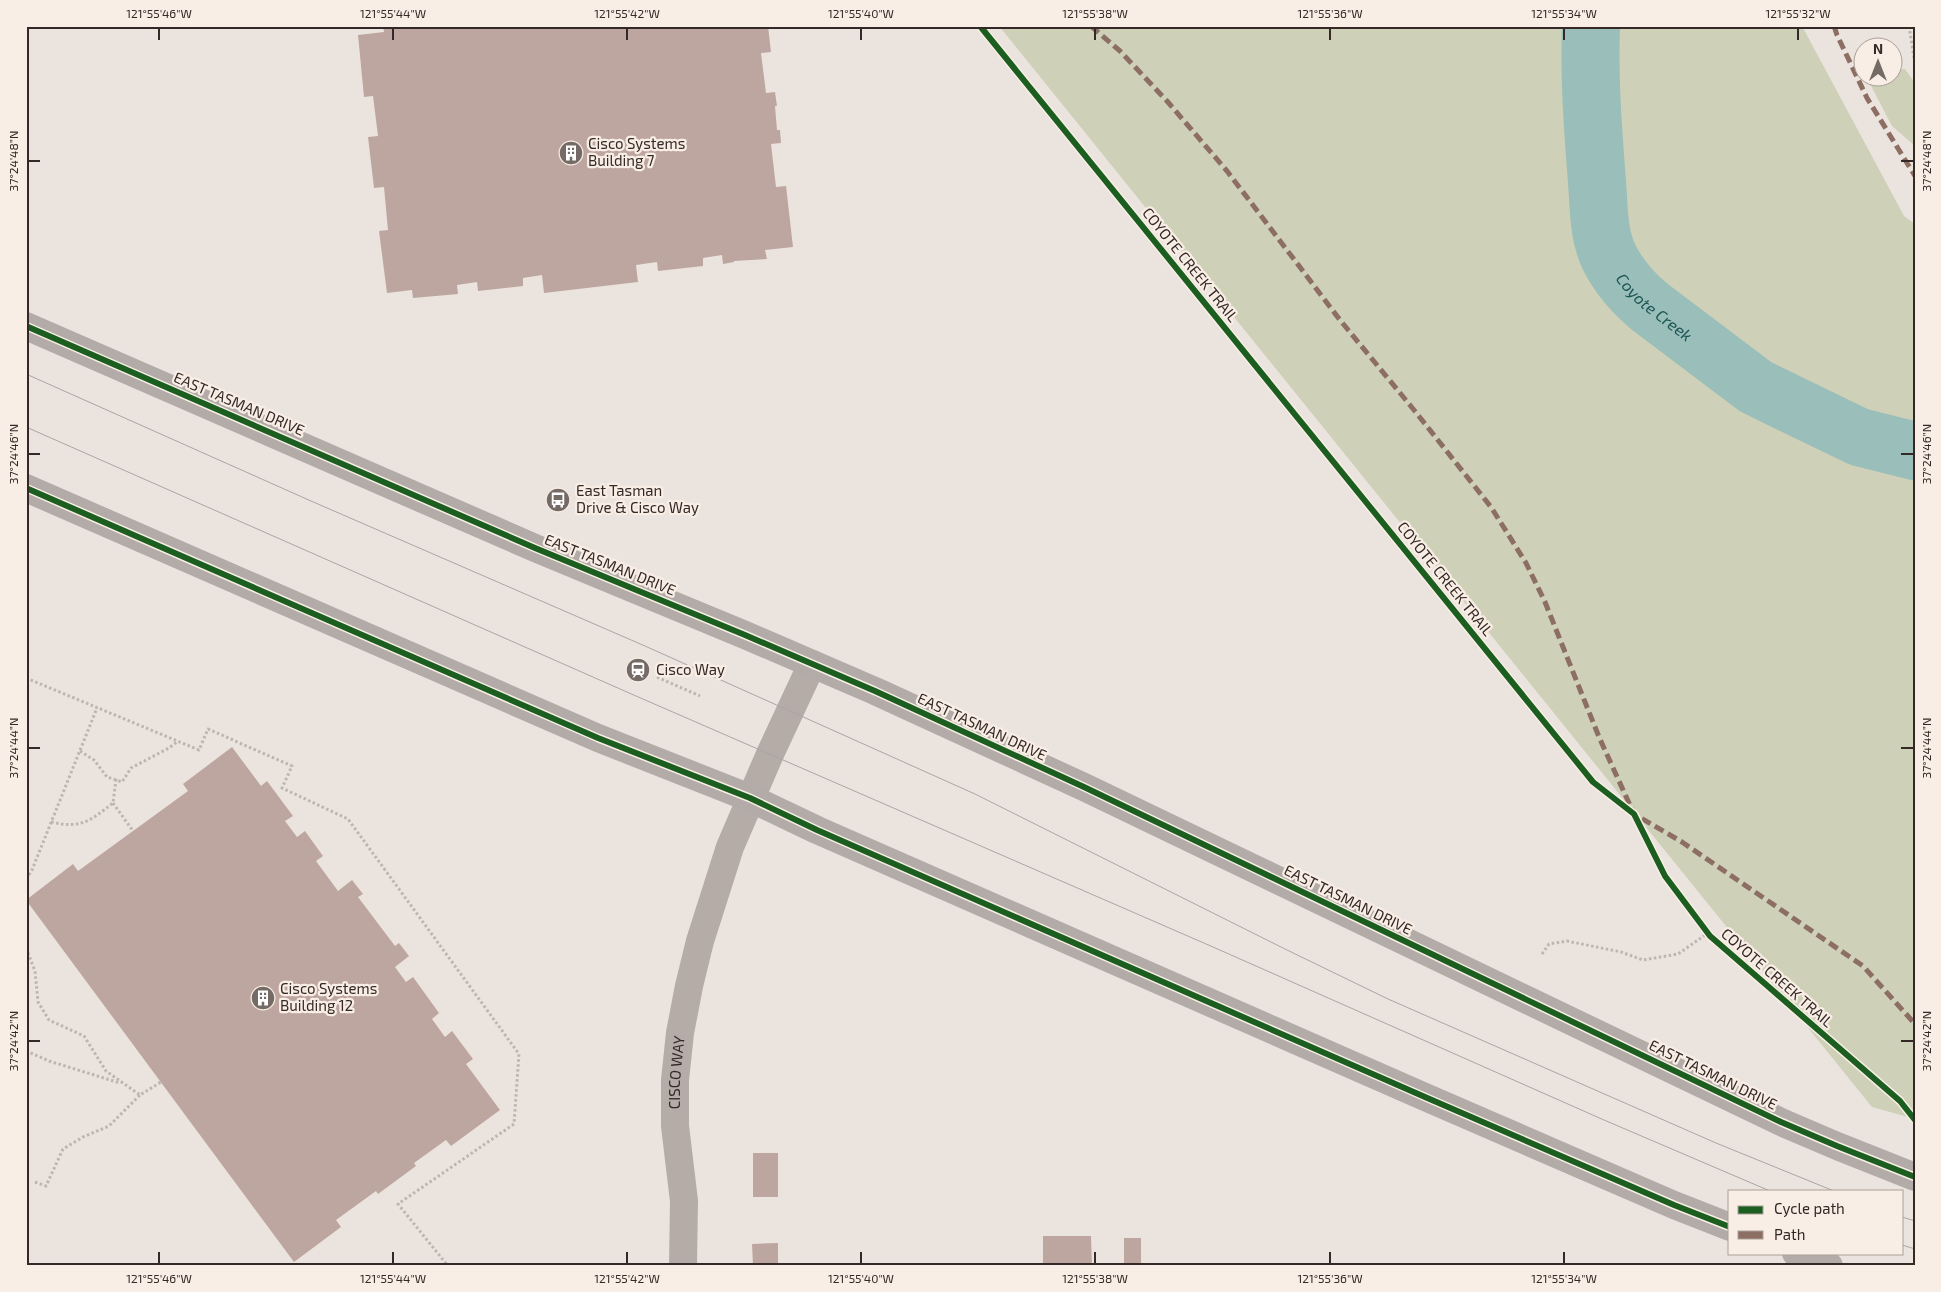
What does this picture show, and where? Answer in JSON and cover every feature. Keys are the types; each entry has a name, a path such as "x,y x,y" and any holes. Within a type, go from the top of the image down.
{"main road":[{"name":"EAST TASMAN DRIVE","path":"26,326 535,548 875,691 1084,787 1711,1088 1837,1146 1915,1177"},
{"path":"26,488 598,738 750,798 817,830 1425,1097 1674,1205 1728,1226"},
{"path":"1799,1254 1829,1266"}],"street":[{"name":"CISCO WAY","path":"683,1266 684,1201 675,1126 675,1080 680,1034 689,986 700,941 730,846 812,664"}],"path":[{"path":"1909,26 1915,64"},
{"path":"657,677 700,696"},
{"path":"26,678 199,750 208,729 292,766 282,788 348,818 519,1054 514,1124 398,1204 448,1266"},
{"path":"26,879 97,708"},
{"path":"80,752 94,760 107,777 122,782 131,768 169,748 178,741"},
{"path":"116,779 113,803 132,831"},
{"path":"51,822 67,825 79,824 95,817 113,803"},
{"path":"1542,954 1549,944 1567,940 1621,952 1643,960 1678,954 1709,935"},
{"path":"26,948 35,971 38,1002 49,1020 84,1036 106,1072 140,1095"},
{"path":"26,1051 49,1061 123,1084"},
{"path":"35,1182 46,1186 64,1149 83,1137 109,1126 140,1095 161,1082"}],"green space":[{"path":"999,26 1802,26 1904,216 1915,224 1915,1119 1872,1107"},
{"path":"1904,69 1915,83 1915,146 1892,126 1872,88 1904,88"}],"building":[{"name":"Cisco Systems Building 7","path":"383,26 768,26 771,52 761,53 766,93 775,92 777,130 780,130 781,143 771,144 776,187 786,186 793,247 765,250 767,259 734,261 723,264 722,255 703,258 703,266 658,271 657,262 636,265 638,282 544,293 542,275 523,278 523,286 478,291 477,282 457,285 458,294 413,298 412,290 387,293 379,231 388,230 384,187 374,188 368,137 378,136 373,96 364,97 358,35 384,32"},
{"name":"Cisco Systems Building 12","path":"232,747 261,786 267,781 293,816 285,821 297,837 305,831 323,856 316,861 338,891 352,880 363,894 358,897 395,946 399,943 409,956 395,967 406,982 413,977 439,1013 432,1019 445,1037 452,1031 473,1059 466,1064 500,1110 451,1146 446,1140 414,1163 416,1166 378,1194 376,1191 336,1220 341,1227 294,1262 26,900 73,864 78,871 188,791 183,784"},
{"path":"753,1153 778,1153 778,1197 753,1197"},
{"path":"1043,1236 1091,1236 1092,1266 1043,1266"},
{"path":"1124,1238 1141,1238 1141,1263 1124,1264"},
{"path":"778,1243 778,1266 753,1266 752,1244"}],"waterway":[{"name":"Coyote Creek","path":"1591,26 1592,104 1600,220 1605,248 1622,278 1650,307 1756,387 1859,437 1915,451"}],"tram line":[{"path":"26,374 311,501 645,646 975,794 1388,999 1716,1143 1832,1190"},
{"path":"26,427 636,696 1768,1190"},
{"path":"1904,1218 1915,1221"},
{"path":"1904,1246 1915,1249"}],"marked path":[{"path":"1091,26 1120,51 1167,101 1227,171 1340,320 1491,507 1526,563 1545,602 1599,737 1634,814 1682,842 1863,966 1915,1024"},
{"path":"1834,26 1867,98 1915,176"}],"cycle path":[{"name":"COYOTE CREEK TRAIL","path":"980,26 1593,782 1634,814 1665,876 1710,936 1900,1101 1915,1120"},
{"path":"26,326 535,548 875,691 1084,787 1781,1122 1915,1177"},
{"path":"26,488 598,738 750,798 817,830 1425,1097 1674,1205 1728,1226"}],"place":[{"name":"Cisco Systems Building 7","path":"571,153"},
{"name":"East Tasman Drive & Cisco Way","path":"558,500"},
{"name":"Cisco Way","path":"638,670"},
{"name":"Cisco Systems Building 12","path":"263,998"}]}
